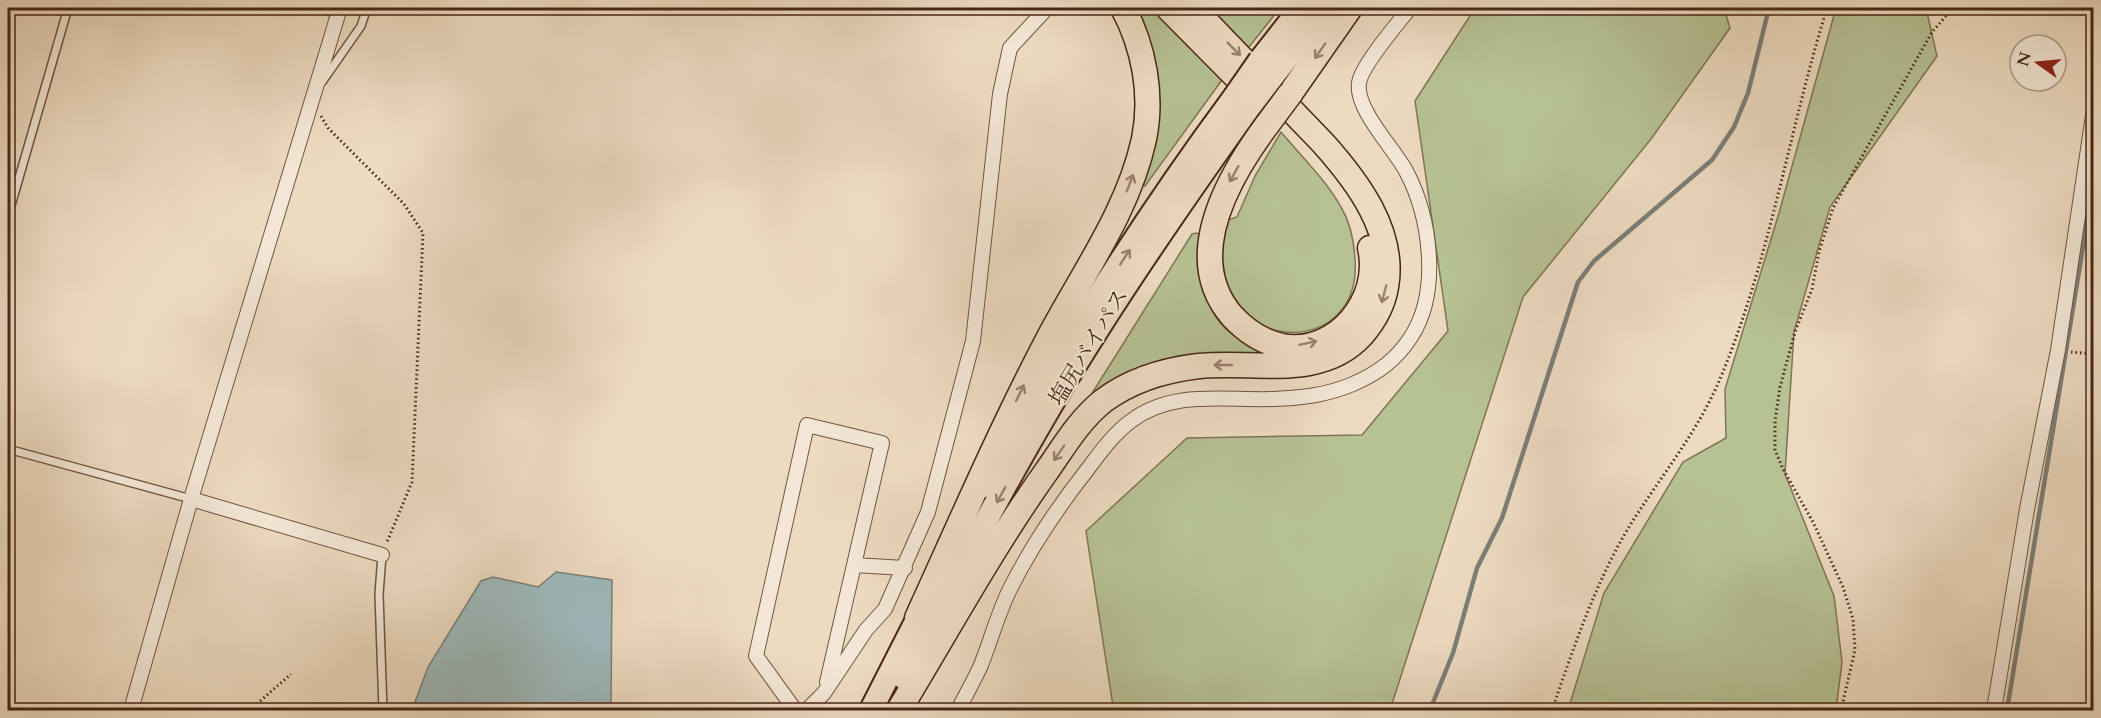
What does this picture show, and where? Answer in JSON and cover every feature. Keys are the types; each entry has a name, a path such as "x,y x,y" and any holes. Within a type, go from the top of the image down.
{"highway":[{"path":"917,618 1020,392 1130,186 1144,138 1147,88 1137,38 1123,8"},
{"path":"1168,8 1316,154 1344,189 1362,224 1372,266 1369,288 1360,311 1345,327 1326,338 1305,345 1282,346 1261,339 1240,324 1220,298 1211,264 1212,235 1221,202 1248,151 1267,125 1290,94 1350,8"},
{"path":"899,711 1020,508 1071,436 1102,402 1141,378 1173,370 1209,365 1290,366 1323,360 1347,350 1372,322 1380,309 1387,284 1386,256 1380,232 1368,202 1344,166 1323,142 1192,8"},
{"name":"塩尻バイパス","path":"889,711 973,546 1094,334 1241,103 1266,68 1301,8"},
{"name":"塩尻バイパス","path":"1266,68 1327,8"},
{"name":"塩尻バイパス","path":"871,711 917,618 998,468 1080,328 1195,149 1241,103"}],"street":[{"path":"807,711 824,693 866,630 885,609 928,512 973,341 1000,94 1010,48 1047,8"},
{"path":"958,711 980,668 1009,591 1044,530 1109,442 1131,420 1161,405 1191,399 1282,399 1334,392 1370,376 1392,362 1413,335 1423,309 1428,278 1429,238 1418,198 1406,170 1359,101 1359,81 1410,8"},
{"path":"131,711 191,499 311,98 340,11"},
{"path":"1994,711 2027,509 2058,350 2094,109"},
{"path":"795,711 756,656 807,425 882,443 824,693"},
{"path":"191,499 382,555"},
{"path":"854,565 905,568"}],"lane":[{"path":"8,216 68,8"},
{"path":"316,8 340,11"},
{"path":"311,98 361,26 367,8"},
{"path":"8,449 191,499"},
{"path":"382,555 379,594 382,711"}],"path":[{"path":"1552,711 1598,586 1631,523 1677,458 1719,381 1752,293 1827,8"},
{"path":"1841,711 1855,650 1853,619 1843,587 1775,450 1775,421 1780,387 1795,332 1812,289 1819,252 1833,208 1932,32 1953,8"},
{"path":"311,98 328,128 404,204 423,233 412,482 382,555"},
{"path":"2058,350 2094,354"},
{"path":"250,711 291,674"}],"green space":[{"path":"1131,8 1151,8 1222,80 1145,186 1142,184"},
{"path":"1205,8 1280,8 1245,52"},
{"path":"1475,8 1724,8 1730,28 1651,139 1523,297 1390,710 1144,710 1113,706 1086,531 1187,438 1362,435 1448,331 1415,101"},
{"path":"1836,8 1926,8 1937,56 1830,207 1794,332 1785,474 1834,596 1842,662 1836,710 1568,710 1604,593 1683,462 1726,438 1725,389 1779,213"},
{"path":"1281,132 1335,197 1347,219 1354,246 1355,259 1350,295 1333,319 1308,331 1279,331 1252,320 1232,297 1222,264 1228,220 1237,217 1255,176"},
{"path":"1197,233 1201,236 1205,290 1211,309 1218,320 1226,329 1246,342 1281,353 1148,365 1114,379 1091,395 1192,234"}],"water":[{"path":"556,572 612,580 611,710 412,710 428,667 481,581 493,577 538,587"}],"waterway":[{"path":"1430,710 1453,653 1477,568 1502,518 1578,282 1594,261 1712,160 1734,127 1748,93 1769,8"},
{"path":"2007,710 2094,180"}]}
